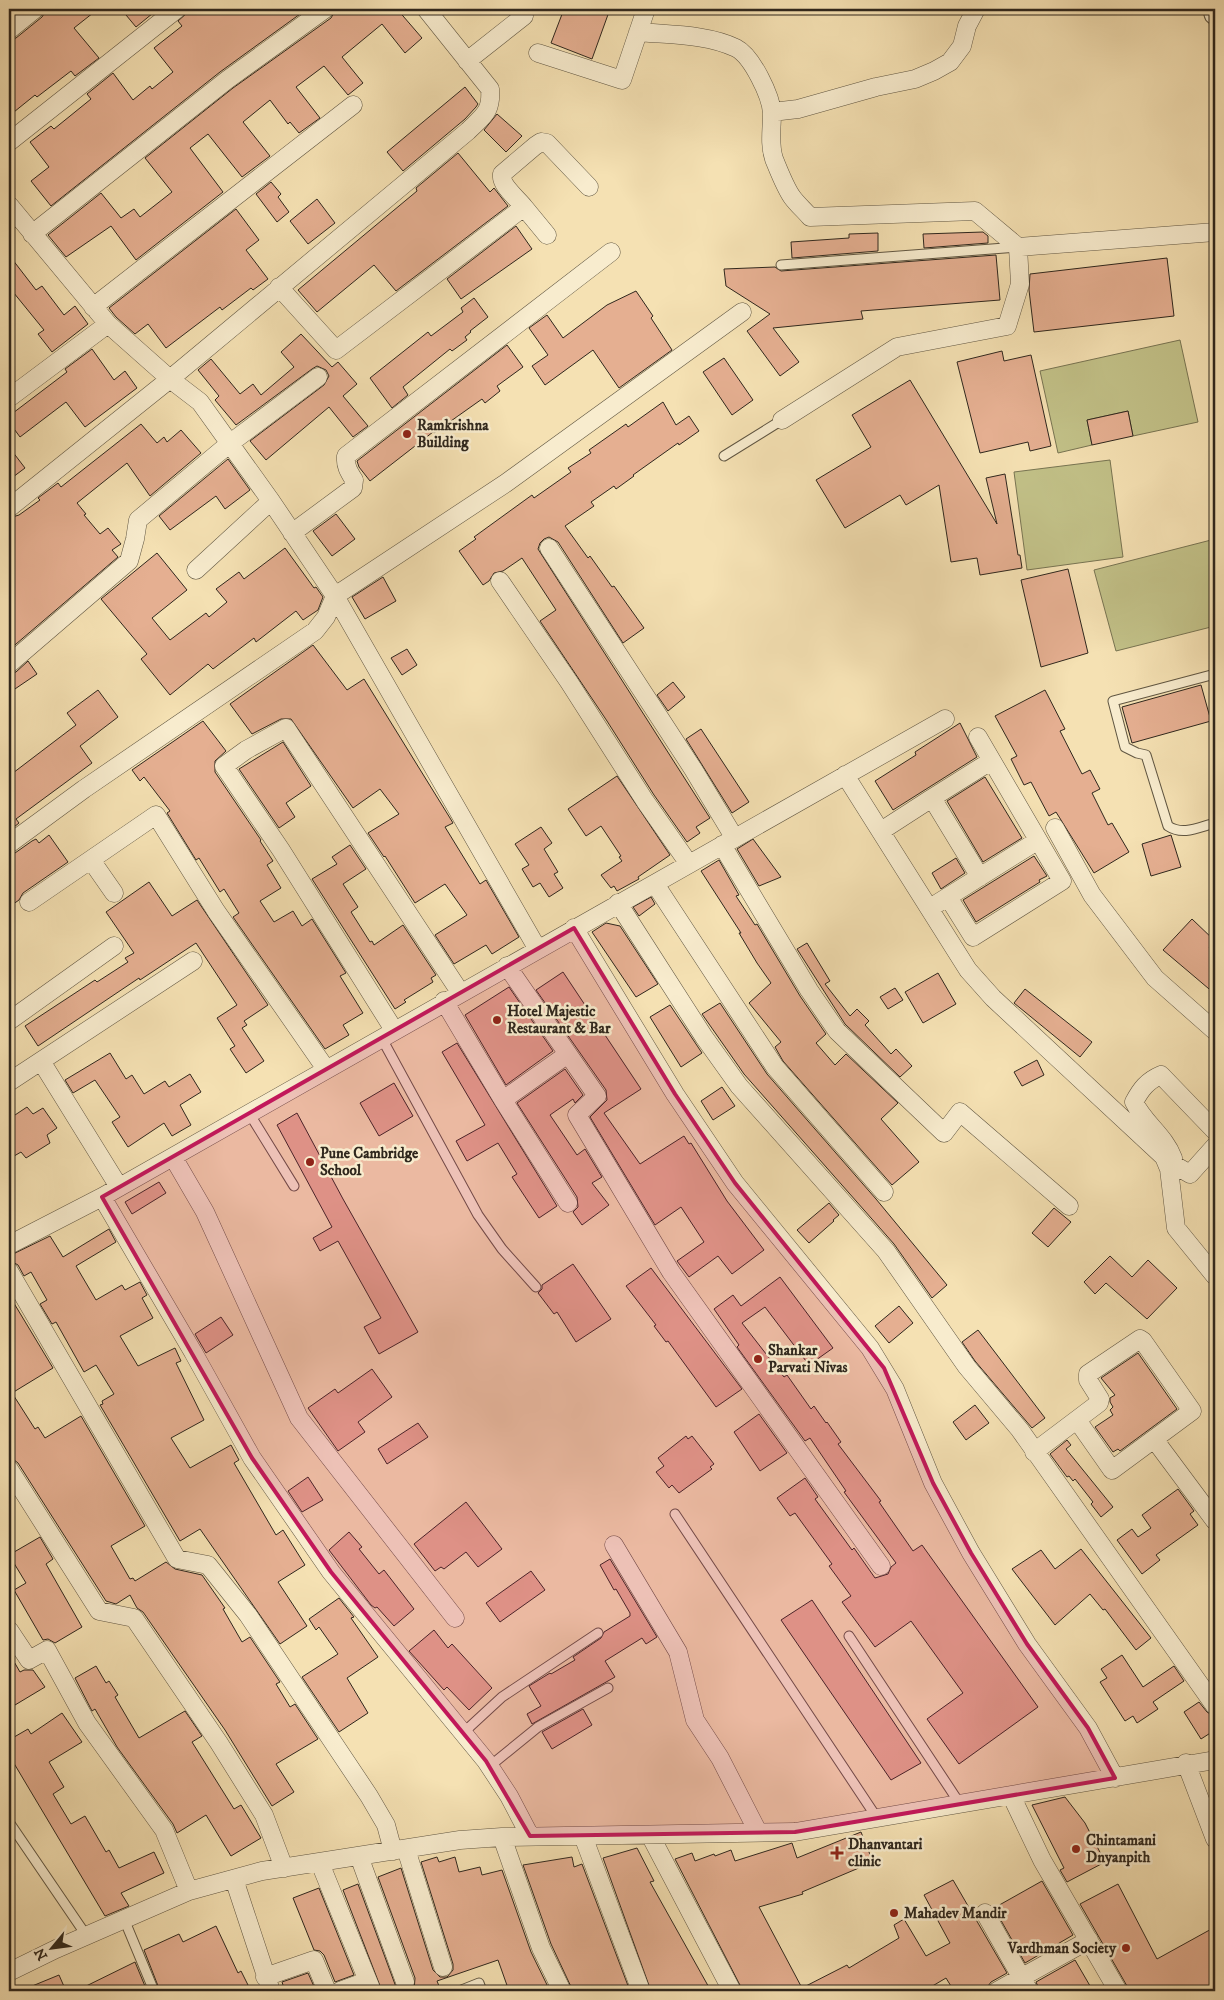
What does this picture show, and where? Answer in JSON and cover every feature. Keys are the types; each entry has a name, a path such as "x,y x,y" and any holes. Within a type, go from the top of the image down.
{"street":[{"path":"9,30 35,9"},
{"path":"9,142 178,9"},
{"path":"32,234 227,80 325,9"},
{"path":"9,508 170,379 468,130 484,114 491,102 490,89 426,9"},
{"path":"538,54 622,80 646,9"},
{"path":"772,112 798,109 876,87 915,79 934,71 950,62 962,46 966,26 976,9"},
{"path":"1214,9 1215,14"},
{"path":"467,61 524,16"},
{"path":"638,32 699,38 737,48 753,66 764,88 772,112 770,133 774,157 791,196 810,217 975,211 1018,247 1215,232"},
{"path":"93,307 353,105"},
{"path":"547,235 504,183 501,178 502,174 541,142 547,142 589,187"},
{"path":"280,287 336,350 524,207"},
{"path":"12,217 32,234 108,324 170,379 200,402 271,501 335,596 537,948"},
{"path":"782,420 897,347 1007,326 1020,284 1018,247"},
{"path":"292,533 353,488 354,480 345,462 346,456 611,252"},
{"path":"9,844 84,789 315,632 326,617 335,596 506,483 742,312"},
{"path":"9,398 108,324"},
{"path":"9,664 129,561 136,539 138,520 229,444 318,377"},
{"path":"196,570 271,501"},
{"path":"549,548 693,769 728,841 809,990 837,1031 944,1133 960,1112 1070,1206"},
{"path":"500,581 569,682 688,864"},
{"path":"9,1245 102,1197 537,948 655,884 945,719"},
{"path":"387,1034 281,850 224,766 246,750 286,728 460,992"},
{"path":"948,897 973,937 1062,880 978,737"},
{"path":"881,831 991,761"},
{"path":"845,775 968,970 994,998 1164,1157 1172,1167 1190,1174 1215,1146"},
{"path":"932,798 980,876"},
{"path":"29,902 156,815 216,911 326,1070"},
{"path":"1054,828 1092,895 1155,978 1215,1031"},
{"path":"929,908 1037,840"},
{"path":"91,860 114,893"},
{"path":"655,884 775,1067 884,1192"},
{"path":"618,904 704,1037 739,1086 886,1251 967,1367 1020,1430 1215,1706"},
{"path":"574,928 675,1094 735,1183 870,1348 884,1368 895,1389 933,1483 971,1553 1027,1644 1088,1728 1115,1778"},
{"path":"9,1021 114,946"},
{"path":"9,1082 193,961"},
{"path":"507,966 597,1096 577,1115 671,1272 881,1566"},
{"path":"444,1001 503,1100 568,1203"},
{"path":"503,1100 568,1054"},
{"path":"41,1061 119,1187"},
{"path":"1215,1131 1161,1075 1144,1085 1134,1102 1139,1113 1169,1146 1176,1228 1215,1276"},
{"path":"173,1157 205,1212 299,1418 455,1618"},
{"path":"102,1197 193,1352 252,1458 331,1572 490,1766 509,1796 530,1836"},
{"path":"9,1272 177,1559 208,1565 248,1615 369,1796 399,1850 443,1967"},
{"path":"1034,1452 1100,1402 1088,1380 1088,1374 1140,1339 1144,1341 1192,1411 1111,1470 1077,1420"},
{"path":"1154,1439 1215,1521"},
{"path":"9,1470 99,1611 134,1618 219,1743 264,1815 284,1868"},
{"path":"614,1545 678,1652 695,1720 720,1758 758,1832"},
{"path":"9,1630 29,1660 47,1650 87,1723 164,1830 190,1891"},
{"path":"9,1972 86,1935 190,1891 262,1871 460,1840 530,1836 795,1832 1115,1778 1186,1763 1215,1760"},
{"path":"1186,1763 1215,1839"},
{"path":"1010,1795 1042,1860 1118,1991"},
{"path":"650,1835 732,1991"},
{"path":"583,1836 641,1991"},
{"path":"502,1837 540,1948 562,1991"},
{"path":"359,1856 406,1982"},
{"path":"320,1862 369,1986 340,1991"},
{"path":"234,1879 268,1987 314,1960 328,1991"},
{"path":"985,1913 1025,1985"},
{"path":"998,1991 1025,1985 1089,1940"}],"lane":[{"path":"781,265 1018,247"},
{"path":"724,456 782,420"},
{"path":"1215,674 1113,702 1125,747 1146,755 1168,826 1176,831 1184,831 1215,823"},
{"path":"387,1034 478,1215 502,1249 536,1288"},
{"path":"249,1113 294,1186"},
{"path":"675,1514 877,1818"},
{"path":"463,1733 502,1697 598,1633"},
{"path":"849,1636 960,1804"},
{"path":"490,1766 538,1727 608,1688"},
{"path":"9,1822 86,1935"},
{"path":"124,1918 154,1991"},
{"path":"459,1991 479,1983 482,1991"}],"highlighted area":[{"path":"574,928 675,1094 735,1183 884,1368 933,1483 971,1553 1027,1644 1088,1728 1115,1778 795,1832 530,1836 486,1761 331,1572 252,1458 102,1197"}],"shaded area":[{"path":"1180,340 1198,422 1133,436 1128,411 1087,420 1092,445 1058,453 1040,371"},
{"path":"1110,460 1123,557 1027,570 1014,472"},
{"path":"1215,539 1215,626 1116,651 1094,570"}],"building":[{"path":"47,9 98,9 74,28 99,58 75,76 71,71 37,97 35,95 9,116 9,40 16,38 42,17"},
{"path":"121,9 158,9 136,27"},
{"path":"187,9 307,9 220,72 51,206 31,181 49,167 30,142 51,126 54,129 91,99 87,94 113,73 133,100 150,86 152,89 173,72 154,48 182,26 178,21 187,13"},
{"path":"336,9 397,9 422,38 405,53 382,24 342,57 363,83 348,95 324,66 296,87 320,118 299,133 290,122 288,124 270,100 243,122 270,156 242,177 208,134 190,148 223,192 136,260 111,226 66,257 48,235 101,193 121,218 134,209 140,217 172,192 145,158 233,88 331,18"},
{"path":"564,9 610,9 592,59 551,43"},
{"path":"465,87 478,104 476,107 465,119 403,171 387,152"},
{"path":"497,114 522,136 506,152 484,130"},
{"path":"458,153 490,192 494,188 508,206 396,291 374,265 317,312 298,290 417,191 416,188"},
{"path":"271,182 281,194 278,197 289,212 277,222 256,194"},
{"path":"317,199 335,223 308,244 290,221"},
{"path":"236,209 259,240 246,250 268,279 253,290 251,288 222,310 220,307 166,348 148,324 135,334 116,317 109,308"},
{"path":"516,226 532,249 461,299 447,279"},
{"path":"983,232 988,236 988,243 924,248 923,234"},
{"path":"878,233 878,251 792,258 791,242 849,238 849,234"},
{"path":"9,255 36,290 42,286 64,315 75,306 88,324 52,352 38,334 44,330 9,287"},
{"path":"996,255 1000,300 861,311 863,319 773,328 799,362 780,376 747,331 770,314 726,286 724,269 775,267 781,271"},
{"path":"1167,258 1174,316 1034,332 1029,290 1030,274"},
{"path":"636,291 672,350 619,388 593,350 545,385 532,366 548,355 529,328 547,315 563,338 607,305"},
{"path":"474,298 488,317 470,331 465,337 467,340 452,351 450,349 403,387 408,395 392,408 370,378 428,332 431,336 463,312 461,308"},
{"path":"301,334 332,367 338,362 357,384 343,396 368,426 353,437 329,407 266,460 250,441 324,385 329,376 326,370 317,366 312,369 236,425 215,400 219,396 198,370 211,359 240,394 253,384 261,395 294,367 281,352"},
{"path":"507,345 523,367 497,386 500,391 485,403 482,399 433,432 370,481 359,467 357,461"},
{"path":"92,349 114,380 125,371 137,388 85,427 66,402 20,437 9,422 9,416 67,372 65,369"},
{"path":"1002,351 1004,361 1031,355 1051,446 1030,451 1028,442 980,453 957,362"},
{"path":"724,358 753,400 732,415 703,372"},
{"path":"910,380 997,524 986,478 1005,474 1018,555 1020,555 1022,568 980,575 977,558 951,562 939,485 906,505 900,495 845,528 816,480 871,447 852,415"},
{"path":"663,402 676,425 689,416 699,431 679,445 678,443 616,489 614,486 591,502 594,506 565,526 588,558 590,556 612,587 614,586 644,628 623,643 558,542 549,537 540,543 538,549 710,818 696,827 700,833 687,842 540,621 556,610 522,558 503,571 494,573 489,581 483,585 459,551 476,539 474,537 532,495 534,498 571,472 568,468 591,453 589,450 626,424 628,427"},
{"path":"1128,411 1133,436 1092,445 1087,420"},
{"path":"141,424 157,443 164,437 167,442 181,430 201,453 150,496 127,463 77,503 86,514 84,515 100,534 108,528 121,544 112,550 118,557 9,650 9,518 19,515 40,500 38,498 58,483 61,487"},
{"path":"9,447 25,468 9,480"},
{"path":"228,459 250,490 225,509 216,496 170,530 159,516"},
{"path":"336,514 355,539 332,556 313,531"},
{"path":"285,548 314,588 316,587 323,597 318,610 303,620 296,611 256,642 254,638 213,669 208,664 170,695 141,659 147,654 101,599 157,553 187,590 152,618 170,640 206,613 209,617 227,602 216,589 239,572 244,579"},
{"path":"1068,569 1088,653 1041,667 1021,580"},
{"path":"383,577 396,601 365,619 352,597"},
{"path":"313,645 347,690 364,679 453,823 445,827 480,884 486,880 519,937 492,954 486,945 454,964 435,935 467,915 445,884 415,903 368,833 399,814 380,789 353,808 291,719 281,719 252,734 230,704"},
{"path":"407,649 417,665 402,675 391,658"},
{"path":"28,661 37,674 9,693 9,674 16,672"},
{"path":"673,682 685,697 668,711 657,695"},
{"path":"1201,685 1211,721 1132,743 1122,707"},
{"path":"98,690 118,717 80,746 92,763 16,819 19,823 9,831 9,776 76,725 67,713"},
{"path":"1045,690 1065,729 1060,731 1082,774 1090,770 1100,789 1092,793 1108,825 1112,823 1129,852 1094,873 1056,812 1049,816 1031,782 1024,785 1011,759 1017,756 995,716"},
{"path":"203,721 226,751 215,761 215,772 273,861 267,865 281,888 260,901 274,922 293,911 302,926 312,919 346,973 340,976 363,1013 343,1025 349,1035 325,1049 233,917 239,913 224,889 220,892 199,858 196,860 167,813 170,811 144,777 140,781 132,770"},
{"path":"960,723 977,757 893,810 875,781 916,755 915,752"},
{"path":"701,729 749,802 732,813 686,739"},
{"path":"283,742 311,786 286,803 295,817 279,828 239,769"},
{"path":"617,776 670,855 638,877 639,879 617,891 614,886 611,888 601,875 622,861 619,857 621,856 601,826 586,836 568,809"},
{"path":"985,777 1022,838 983,862 947,801"},
{"path":"541,827 552,843 544,849 558,872 554,874 563,888 549,897 540,883 533,887 522,869 529,865 515,844"},
{"path":"49,835 68,862 23,893 19,900 9,907 9,854 15,853 36,839 39,843"},
{"path":"1171,835 1181,867 1151,876 1142,844"},
{"path":"753,839 781,877 759,886 737,849"},
{"path":"350,845 366,869 343,884 358,907 351,912 370,942 372,941 374,945 403,925 436,975 431,978 433,982 404,1000 406,1002 395,1009 312,879 337,864 332,857"},
{"path":"1034,856 1047,876 976,922 963,900"},
{"path":"956,858 965,873 941,889 932,873"},
{"path":"719,860 739,895 736,896 755,925 757,924 800,996 826,1034 816,1043 835,1065 846,1054 898,1103 881,1119 919,1162 892,1185 783,1061 775,1047 781,1042 749,1003 771,983 701,871"},
{"path":"149,882 172,916 197,900 268,1005 244,1021 247,1025 242,1028 264,1061 246,1073 230,1049 235,1046 217,1018 237,1005 196,943 140,980 139,978 38,1046 25,1026 95,980 97,982 128,962 125,958 134,953 106,912"},
{"path":"651,897 655,904 639,916 633,907"},
{"path":"1192,919 1215,941 1209,948 1215,954 1215,994 1163,950"},
{"path":"606,923 620,926 658,984 636,997 592,932"},
{"path":"807,943 830,981 825,984 850,1016 857,1009 869,1021 865,1025 891,1054 896,1049 912,1066 900,1077 845,1024 797,949"},
{"path":"563,972 641,1089 604,1113 640,1164 684,1136 689,1144 691,1143 727,1201 764,1250 732,1274 718,1256 689,1277 677,1261 704,1242 681,1207 655,1225 590,1117 607,1100 606,1090 536,990"},
{"path":"938,973 956,1004 923,1023 905,992"},
{"path":"509,987 553,1051 506,1085 465,1015"},
{"path":"895,988 903,1000 888,1009 880,997"},
{"path":"1025,989 1092,1042 1080,1057 1014,1003"},
{"path":"720,1003 767,1074 876,1199 947,1285 932,1298 894,1244 744,1074 702,1014"},
{"path":"670,1005 702,1053 681,1067 650,1017"},
{"path":"457,1043 557,1206 539,1218 512,1177 517,1174 498,1143 467,1161 456,1141 485,1125 442,1052"},
{"path":"110,1053 126,1079 132,1075 144,1094 165,1081 169,1087 190,1074 201,1092 180,1105 191,1125 172,1136 164,1123 128,1147 112,1122 120,1117 95,1080 73,1093 65,1080"},
{"path":"1037,1060 1044,1075 1022,1086 1014,1072"},
{"path":"565,1069 583,1095 575,1103 573,1099 550,1115 577,1155 585,1149 602,1177 592,1183 609,1205 582,1225 573,1212 578,1207 577,1197 517,1103"},
{"path":"394,1083 413,1116 379,1136 360,1103"},
{"path":"722,1087 735,1106 713,1120 701,1101"},
{"path":"27,1107 33,1114 43,1108 57,1128 47,1135 50,1143 26,1158 21,1152 9,1159 9,1119"},
{"path":"297,1113 418,1332 379,1354 364,1327 381,1318 338,1241 320,1251 313,1238 332,1227 277,1125"},
{"path":"159,1182 166,1193 132,1214 125,1202"},
{"path":"829,1203 839,1215 809,1243 797,1230"},
{"path":"1054,1208 1071,1222 1048,1247 1032,1233"},
{"path":"109,1229 116,1242 76,1266 96,1300 122,1285 125,1290 140,1282 147,1295 142,1298 153,1318 120,1336 138,1366 175,1348 181,1361 176,1363 204,1420 171,1438 190,1468 231,1445 239,1460 234,1463 276,1535 283,1530 305,1565 278,1582 307,1626 280,1644 200,1529 180,1541 100,1405 103,1404 102,1401 114,1394 96,1365 84,1372 56,1322 52,1324 40,1304 47,1300 31,1272 24,1276 18,1265 9,1260 9,1256 50,1236 63,1257"},
{"path":"1110,1256 1132,1277 1148,1260 1177,1288 1147,1319 1106,1283 1095,1294 1084,1282"},
{"path":"573,1264 611,1319 576,1342 557,1312 554,1314 538,1293 542,1289 542,1285"},
{"path":"651,1268 742,1389 716,1407 626,1286"},
{"path":"780,1277 833,1348 809,1365 765,1307 742,1323 784,1377 787,1375 811,1409 814,1406 827,1422 841,1442 838,1444 881,1501 879,1502 913,1551 922,1545 1038,1707 959,1764 927,1719 963,1693 911,1621 875,1647 842,1602 851,1596 829,1566 832,1564 795,1513 790,1516 777,1498 805,1478 818,1497 815,1499 875,1578 888,1574 891,1567 896,1563 844,1492 846,1491 810,1438 805,1441 737,1347 739,1345 714,1309 733,1295 741,1306"},
{"path":"9,1295 53,1368 12,1393 35,1429 38,1427 45,1438 81,1416 145,1526 111,1546 130,1579 133,1578 135,1581 166,1562 175,1569 202,1575 225,1608 223,1609 242,1642 250,1637 280,1682 276,1684 290,1707 295,1704 318,1739 276,1764 294,1792 272,1806 225,1730 143,1612 137,1608 130,1595 116,1604 106,1601 18,1463 9,1456"},
{"path":"899,1306 913,1323 889,1343 875,1326"},
{"path":"221,1317 233,1335 206,1353 195,1334"},
{"path":"978,1330 1045,1418 1032,1428 975,1361 962,1342"},
{"path":"1138,1353 1177,1409 1120,1451 1118,1449 1113,1452 1095,1427 1113,1415 1110,1410 1113,1407 1110,1398 1115,1395 1101,1378"},
{"path":"372,1369 392,1397 358,1422 365,1432 338,1451 308,1408 335,1389 338,1393"},
{"path":"975,1405 989,1423 966,1440 953,1422"},
{"path":"759,1414 787,1453 760,1471 734,1432"},
{"path":"418,1423 428,1437 387,1464 378,1449"},
{"path":"686,1436 688,1439 692,1436 714,1464 710,1467 712,1469 679,1493 672,1485 669,1488 656,1472 664,1466 658,1458"},
{"path":"1067,1440 1071,1445 1066,1449 1113,1507 1101,1517 1091,1504 1093,1502 1075,1479 1073,1481 1069,1476 1067,1477 1050,1454"},
{"path":"308,1477 323,1500 302,1512 288,1491"},
{"path":"1178,1489 1194,1511 1190,1514 1198,1525 1156,1555 1160,1560 1142,1574 1117,1540 1132,1529 1138,1537 1151,1528 1142,1515"},
{"path":"466,1502 502,1549 478,1567 466,1552 444,1569 441,1567 435,1571 414,1544"},
{"path":"349,1532 362,1547 359,1549 379,1574 384,1570 414,1609 394,1626 377,1607 375,1608 371,1605 329,1550"},
{"path":"40,1537 53,1559 46,1564 82,1627 55,1643 48,1639 43,1640 14,1590 26,1583 9,1555"},
{"path":"1081,1549 1151,1638 1136,1650 1105,1609 1103,1610 1090,1594 1055,1625 1012,1569 1041,1550 1055,1569"},
{"path":"610,1559 657,1637 646,1644 642,1638 605,1661 615,1677 532,1724 527,1714 541,1706 529,1686 575,1660 573,1657 601,1638 604,1632 630,1616 616,1589 614,1590 600,1565"},
{"path":"531,1571 545,1590 500,1622 486,1603"},
{"path":"339,1598 354,1617 351,1618 378,1657 347,1678 368,1713 339,1732 302,1677 338,1654 319,1627 316,1630 309,1619"},
{"path":"812,1600 921,1763 891,1780 781,1620"},
{"path":"434,1630 448,1648 452,1644 492,1688 469,1710 447,1687 444,1690 409,1651"},
{"path":"9,1653 20,1672 33,1670 45,1687 15,1705 9,1694"},
{"path":"1122,1655 1143,1687 1174,1666 1184,1681 1153,1702 1158,1709 1137,1723 1133,1716 1125,1721 1100,1682 1107,1678 1101,1669"},
{"path":"96,1666 106,1683 109,1681 118,1695 115,1697 139,1738 185,1711 202,1736 192,1742 234,1809 241,1805 261,1838 231,1856 206,1815 177,1833 173,1824 117,1747 95,1709 92,1711 75,1678"},
{"path":"1199,1702 1207,1712 1215,1717 1215,1730 1201,1739 1184,1712"},
{"path":"583,1709 592,1725 552,1749 542,1732"},
{"path":"62,1713 82,1742 49,1762 64,1787 53,1794 71,1824 85,1816 106,1852 109,1850 119,1868 154,1852 164,1873 121,1893 129,1906 105,1916 9,1755 9,1740 28,1729 31,1734"},
{"name":"Chintamani Dnyanpith","path":"1065,1797 1085,1823 1105,1862 1067,1882 1060,1870 1064,1868 1032,1805"},
{"path":"861,1832 873,1862 802,1892 803,1894 759,1907 802,1988 847,1965 849,1968 899,1938 894,1925 904,1919 926,1956 950,1943 924,1895 953,1880 1007,1973 991,1982 986,1991 954,1991 946,1978 924,1991 743,1991 675,1859 692,1853 695,1861 731,1850 735,1861 792,1843 797,1858"},
{"path":"637,1848 654,1881 650,1882 711,1991 651,1991 603,1858"},
{"path":"437,1857 439,1862 455,1857 459,1872 480,1867 482,1875 502,1870 531,1952 550,1991 509,1991 498,1960 437,1981 439,1986 426,1991 414,1991 415,1978 378,1877 401,1868 433,1970 440,1977 447,1977 453,1970 453,1964 421,1862"},
{"path":"572,1857 574,1867 582,1864 630,1991 573,1991 551,1944 523,1865"},
{"name":"Vardhman Society","path":"1042,1881 1073,1935 1025,1963 994,1908"},
{"path":"358,1884 396,1987 384,1991 382,1991 343,1890"},
{"name":"Vardhman Society","path":"1118,1884 1157,1959 1215,1927 1215,1991 1129,1991 1080,1904"},
{"path":"319,1888 354,1975 335,1982 324,1955 320,1951 314,1950 293,1898"},
{"path":"216,1926 238,1973 241,1971 251,1991 160,1991 144,1950 179,1934 183,1942"},
{"path":"1075,1960 1093,1991 1040,1991 1036,1982"},
{"path":"135,1962 147,1991 76,1991"},
{"path":"308,1973 316,1991 285,1991 282,1982"},
{"path":"59,1975 66,1991 20,1991"}],"place":[{"name":"Ramkrishna Building","path":"407,434"},
{"name":"Hotel Majestic Restaurant & Bar","path":"497,1020"},
{"name":"Pune Cambridge School","path":"310,1162"},
{"name":"Shankar Parvati Nivas","path":"758,1359"},
{"name":"Chintamani Dnyanpith","path":"1076,1849"},
{"name":"Dhanvantari clinic","path":"837,1853"},
{"name":"Mahadev Mandir","path":"894,1913"},
{"name":"Vardhman Society","path":"1126,1948"}]}
